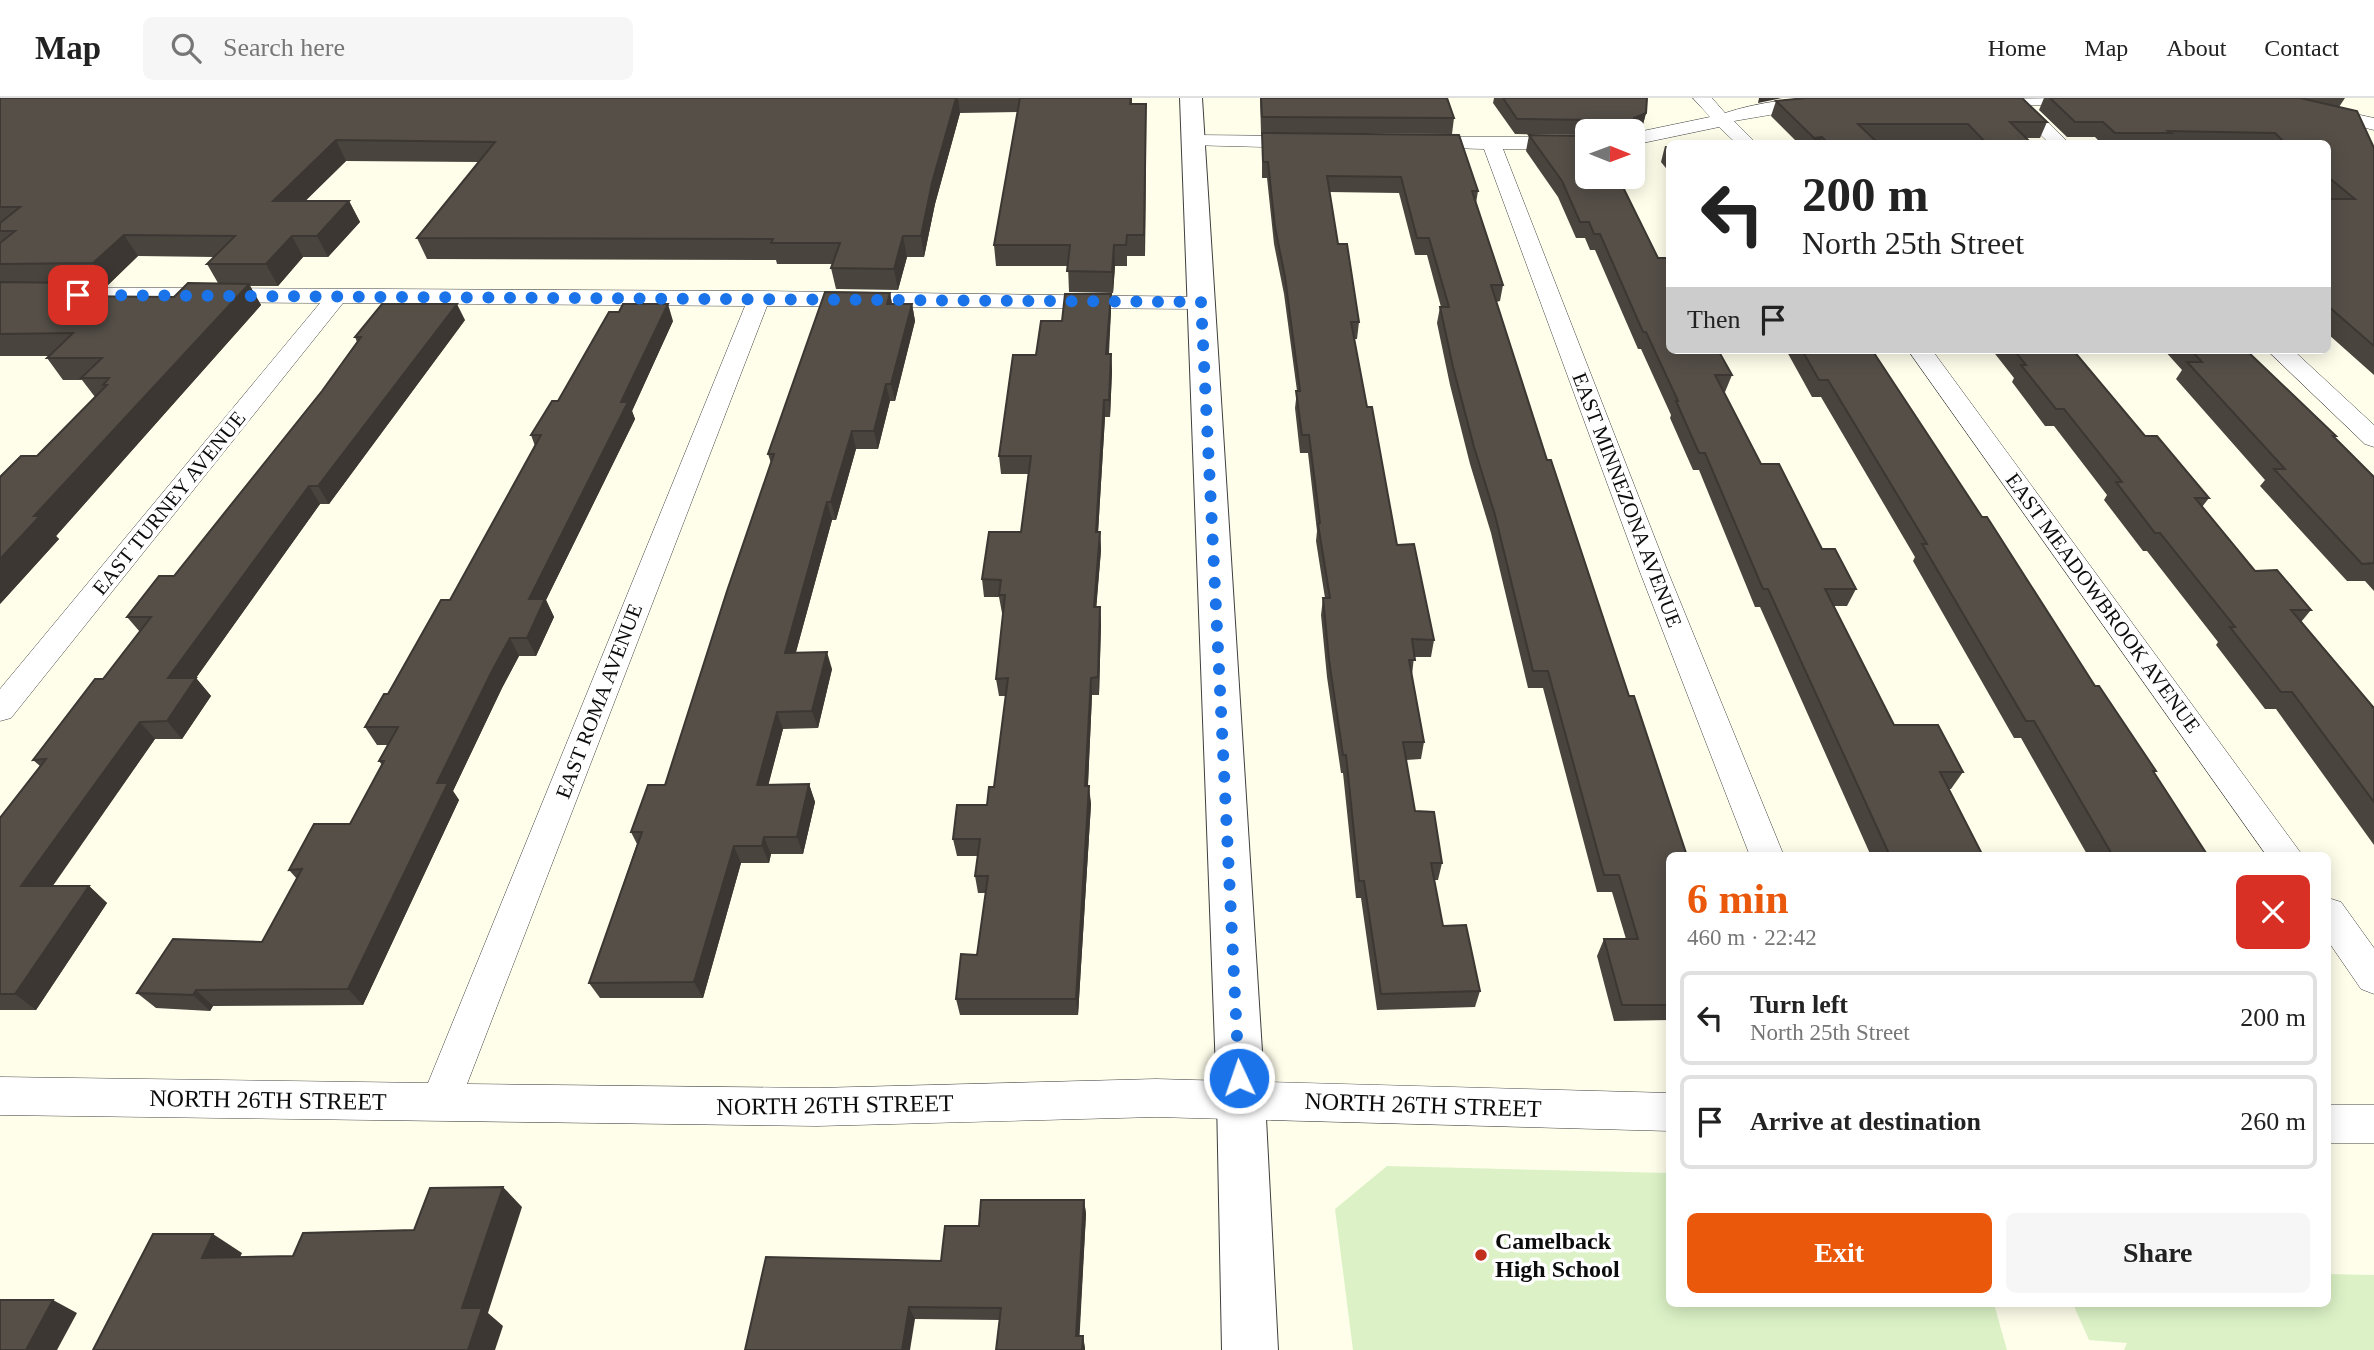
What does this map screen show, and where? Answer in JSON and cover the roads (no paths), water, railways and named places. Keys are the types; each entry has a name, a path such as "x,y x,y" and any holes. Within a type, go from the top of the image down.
{"street":[{"path":"1191,98 1241,1099 1250,1350"},
{"path":"1702,98 1744,140"},
{"path":"1962,99 2108,101"},
{"path":"1645,137 1758,110 1836,100"},
{"path":"2015,100 2056,140"},
{"path":"2301,108 2374,124"},
{"path":"1194,141 1325,142"},
{"path":"1394,142 1575,143"},
{"name":"EAST MINNEZONA AVENUE","path":"1491,143 1644,546 1765,852"},
{"path":"0,294 1201,302"},
{"name":"EAST TURNEY AVENUE","path":"0,710 337,296"},
{"name":"EAST ROMA AVENUE","path":"439,1103 464,1047 759,298"},
{"name":"EAST MEADOWBROOK AVENUE","path":"1923,354 2284,852"},
{"path":"2283,354 2374,439"},
{"path":"2331,917 2374,978"},
{"name":"NORTH 26TH STREET","path":"0,1096 817,1107 1156,1098 1666,1112"},
{"path":"2331,1124 2374,1124"}],"place":[{"name":"Camelback High School","path":"1481,1255"}]}
